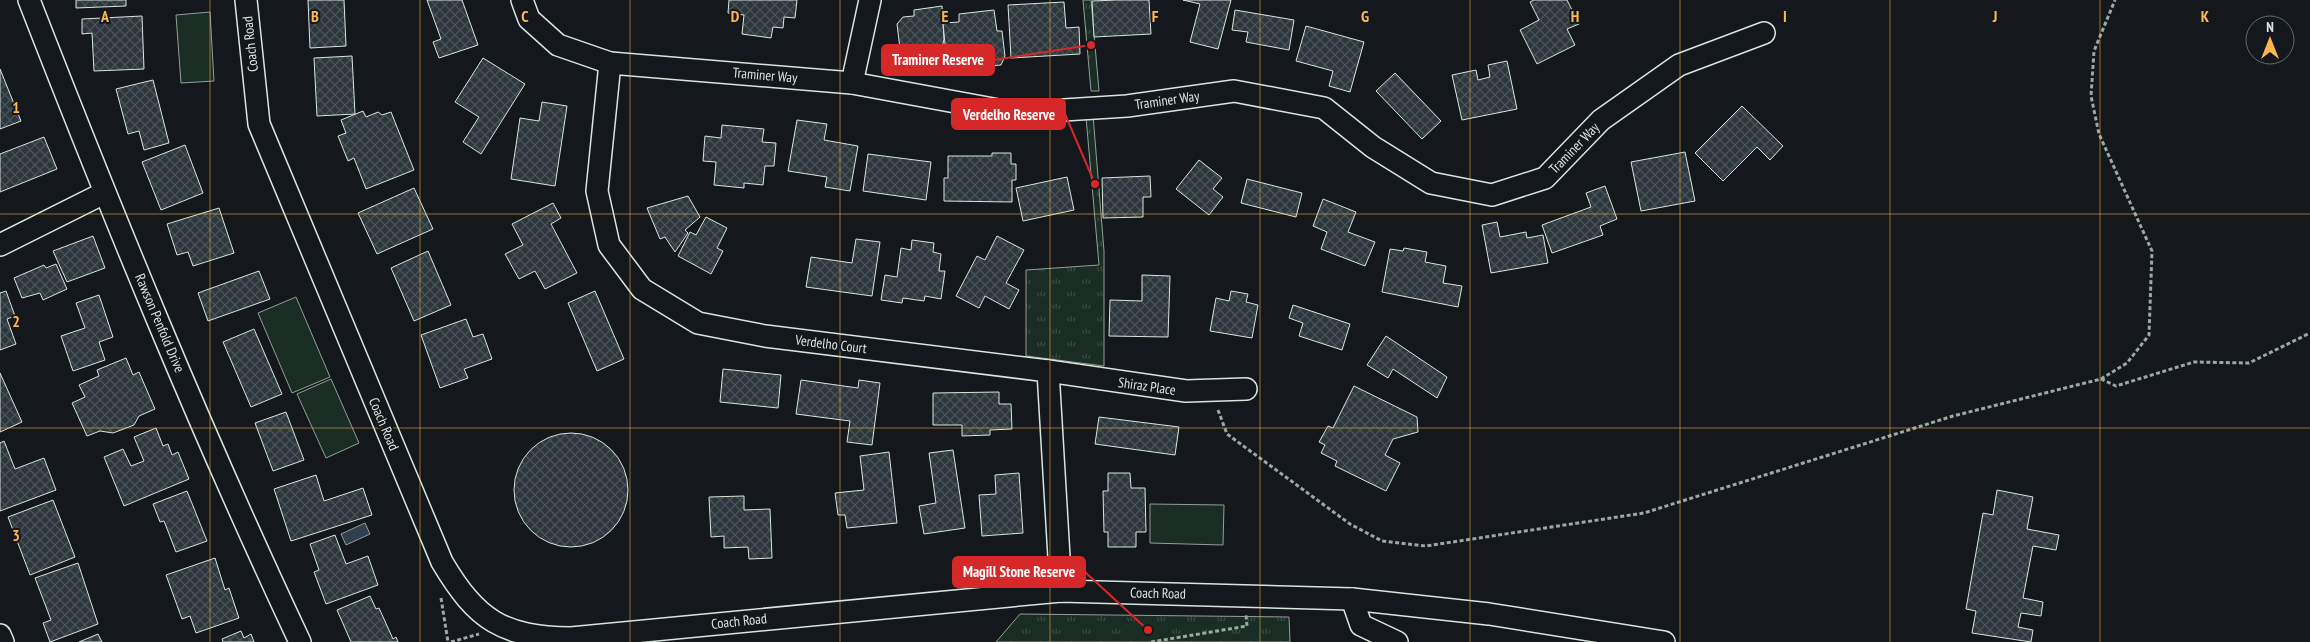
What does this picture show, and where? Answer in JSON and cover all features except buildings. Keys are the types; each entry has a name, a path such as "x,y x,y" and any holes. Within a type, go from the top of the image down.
{"street":[{"name":"Rawson Penfold Drive","path":"29,0 104,193 258,553 300,642"},
{"name":"Coach Road","path":"246,0 259,124 442,562 456,586 485,617 504,629 544,638 571,638 1061,591 1352,599 1489,614 1664,642"},
{"name":"Traminer Way","path":"522,0 528,19 558,45 610,63 852,82 1015,113 1127,106 1234,91 1324,108 1372,147 1431,183 1492,195 1545,178 1601,120 1678,65 1764,33"},
{"path":"852,82 870,0"},
{"name":"Verdelho Court","path":"610,63 597,191 610,245 642,289 698,324 765,336 1048,371"},
{"path":"0,245 104,193"},
{"path":"1048,371 1061,591"},
{"name":"Shiraz Place","path":"1048,371 1186,392 1246,389"},
{"path":"1352,599 1361,625 1397,642"},
{"path":"0,636 3,642"}],"path":[{"path":"1210,390 1227,434 1350,524 1382,542 1426,546 1644,513 1953,416 2101,379 2127,363 2149,335 2151,288 2152,251 2099,134 2092,96 2094,51 2115,0"},
{"path":"2101,379 2116,386 2194,362 2249,363 2310,333"},
{"path":"1151,642 1247,626 1245,595"}],"green space":[{"path":"1083,0 1091,0 1099,91 1091,91"},
{"path":"210,12 214,81 181,83 176,15"},
{"path":"1093,115 1104,251 1104,366 1026,356 1026,270 1099,265 1086,117"},
{"path":"296,297 330,377 292,393 258,313"},
{"path":"331,379 359,443 326,458 297,394"},
{"path":"1150,504 1224,505 1223,545 1150,543"},
{"path":"1020,614 1289,617 1290,642 996,642"}],"water":[{"path":"365,523 370,534 346,545 341,534"}],"place":[{"name":"Traminer Reserve","path":"1091,45"},
{"name":"Verdelho Reserve","path":"1095,184"},
{"name":"Magill Stone Reserve","path":"1148,630"}]}
